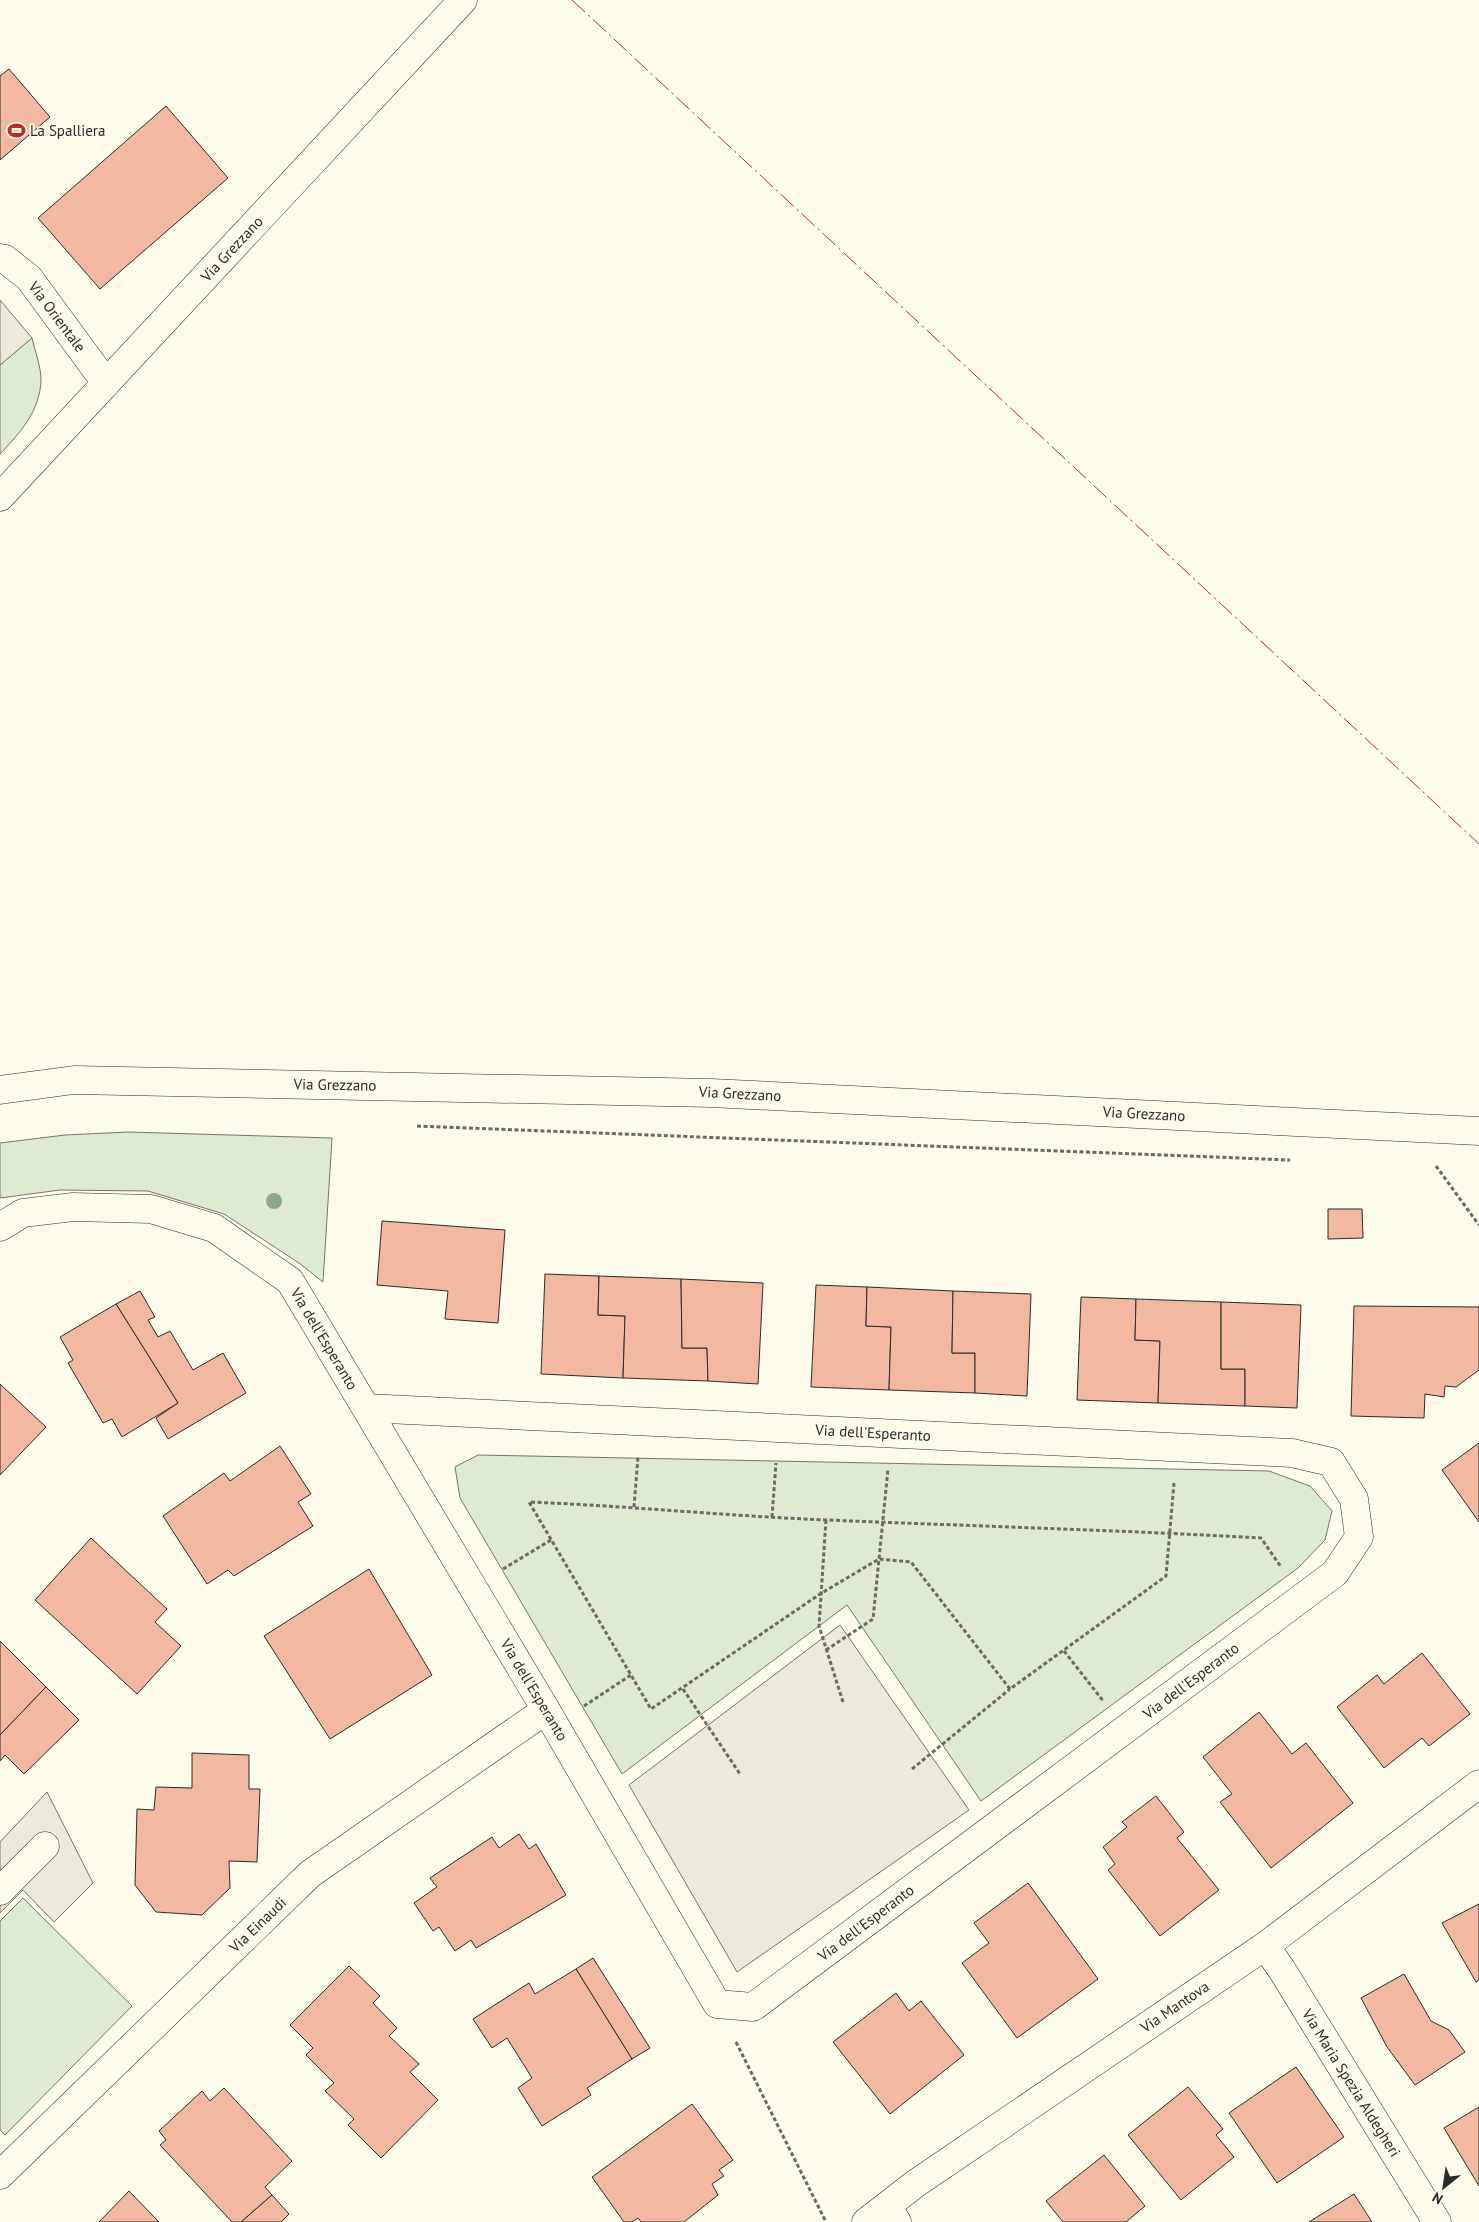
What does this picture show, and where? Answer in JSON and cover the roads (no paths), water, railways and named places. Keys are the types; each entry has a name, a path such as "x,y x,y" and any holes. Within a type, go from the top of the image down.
{"street":[{"name":"Via Grezzano","path":"0,497 463,0"},
{"name":"Via Orientale","path":"0,258 29,278 106,383"},
{"name":"Via Grezzano","path":"0,1090 74,1080 711,1093 1479,1131"},
{"name":"Via dell'Esperanto","path":"0,1227 23,1213 73,1207 151,1208 214,1228 290,1281 550,1718 716,2004 753,2007 1303,1598 1335,1573 1359,1537 1354,1499 1331,1462 1292,1453 366,1408"},
{"name":"Via Einaudi","path":"0,2175 310,1874 550,1718"},
{"name":"Via Mantova","path":"883,2217 916,2184 1265,1946 1479,1784"},
{"path":"0,1891 45,1846"},
{"name":"Via Maria Spezia Aldegheri","path":"1265,1946 1282,1970 1437,2222"}],"place":[{"name":"La Spalliera","path":"16,131"}]}
